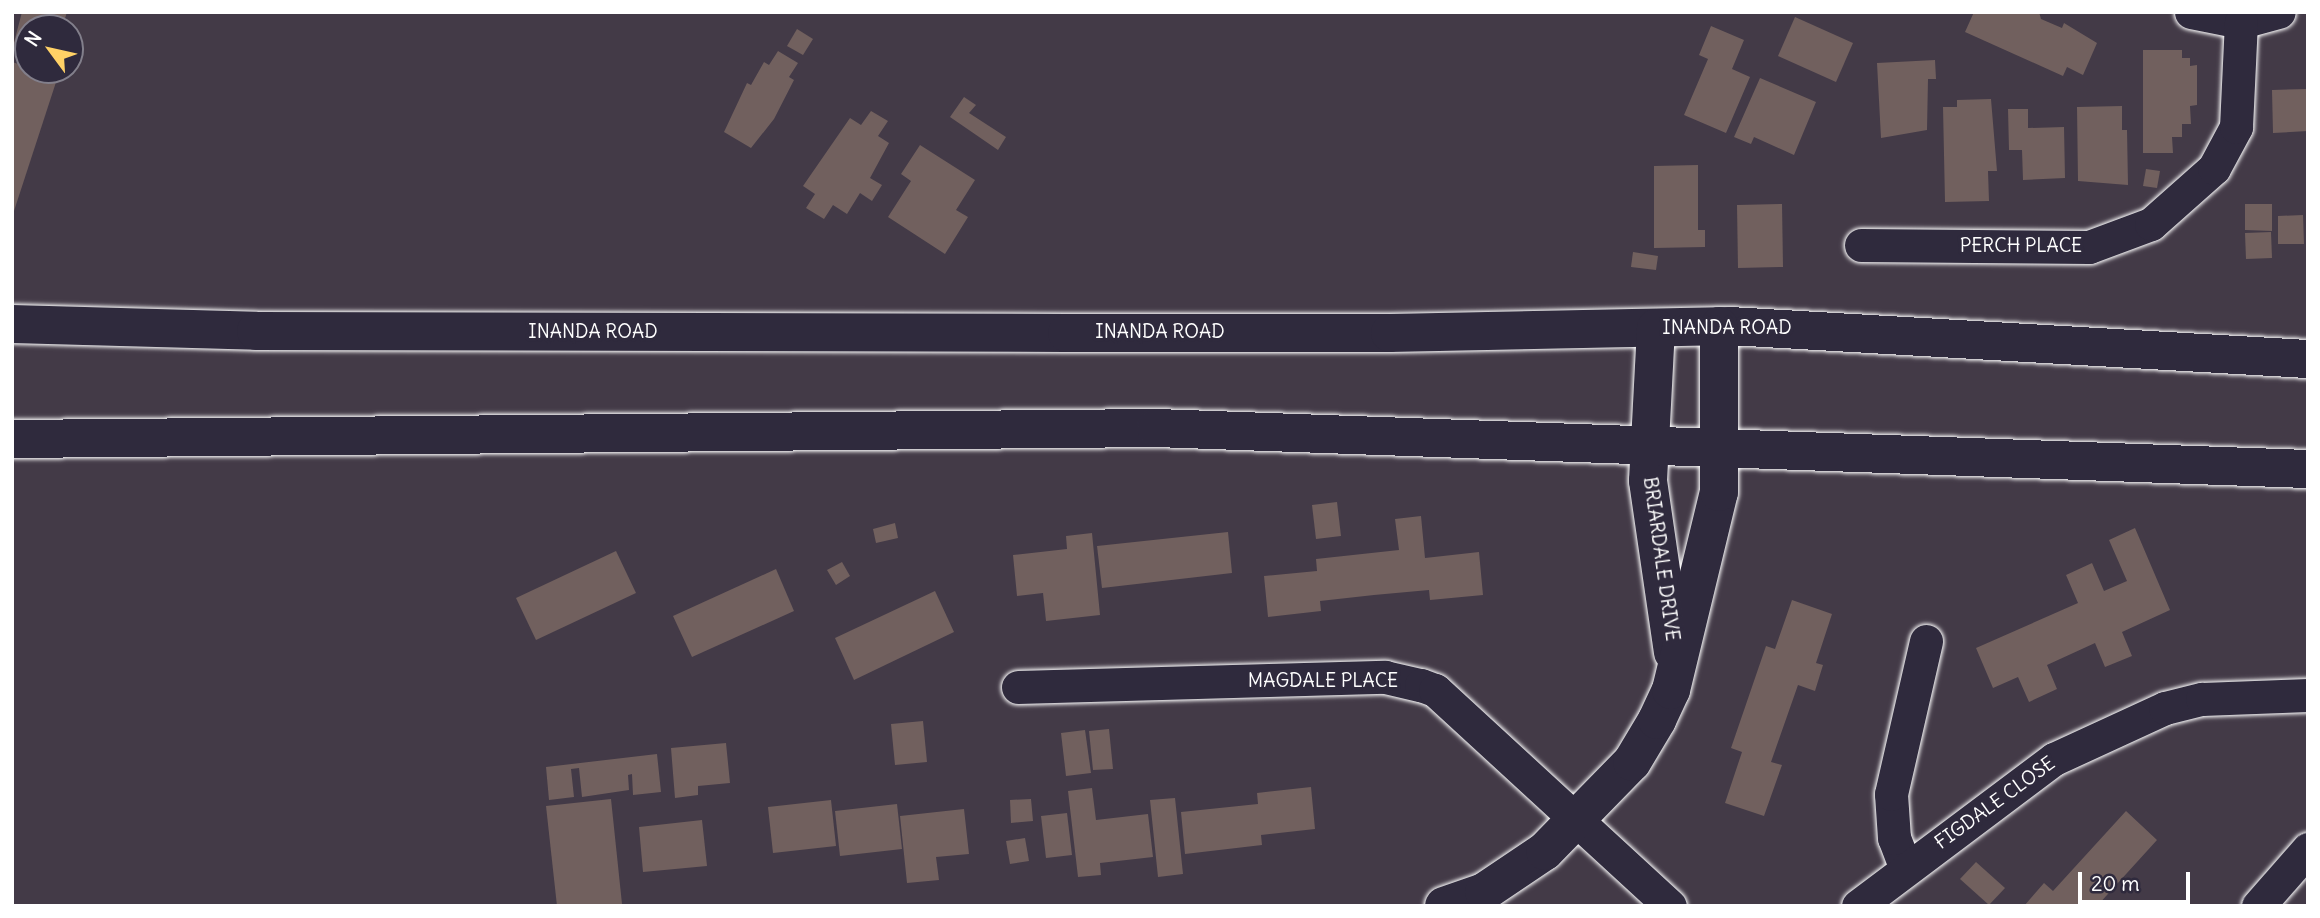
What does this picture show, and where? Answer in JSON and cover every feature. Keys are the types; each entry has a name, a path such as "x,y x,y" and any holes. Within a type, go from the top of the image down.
{"main road":[{"name":"INANDA ROAD","path":"12,324 256,331 1390,333 1719,326 2308,359"},
{"name":"BRIARDALE DRIVE","path":"1444,906 1484,892 1545,851 1632,762 1671,690 1675,665 1705,562 1719,492 1722,447 1719,326"},
{"name":"BRIARDALE DRIVE","path":"1656,328 1648,481 1675,665"},
{"path":"12,439 1156,428 2308,469"}],"street":[{"path":"2191,12 2241,22 2278,12"},
{"name":"PERCH PLACE","path":"1861,245 2089,247 2151,224 2214,168 2236,127 2241,22"},
{"path":"1906,869 1894,838 1891,793 1926,641"},
{"name":"MAGDALE PLACE","path":"1018,687 1385,677 1410,682 1435,690 1577,820"},
{"name":"FIGDALE CLOSE","path":"1858,906 2053,759 2165,708 2214,698 2308,695"},
{"path":"1577,820 1670,906"},
{"path":"2258,906 2308,849"}],"building":[{"path":"22,12 67,12 66,14"},
{"path":"1974,12 2039,12 2041,19 2062,28 2064,23 2097,43 2083,75 2067,67 2063,76 1965,32"},
{"path":"1795,17 1853,43 1836,82 1778,56"},
{"path":"1711,26 1744,40 1732,69 1750,77 1726,133 1684,115 1708,59 1699,55"},
{"path":"797,29 813,39 803,55 787,46"},
{"path":"2143,50 2182,50 2182,58 2190,58 2190,66 2197,65 2197,105 2190,106 2191,124 2182,124 2182,137 2172,137 2173,153 2143,153"},
{"path":"778,51 798,63 789,77 794,80 774,119 751,148 724,132 747,83 751,85 764,62 769,65"},
{"path":"1935,60 1936,79 1928,79 1927,130 1881,138 1877,63"},
{"path":"12,62 14,84 55,84 12,213"},
{"path":"1760,78 1816,102 1794,155 1754,137 1751,144 1734,137"},
{"path":"2308,89 2308,131 2273,133 2272,90"},
{"path":"964,97 976,105 969,113 1006,137 998,150 950,117"},
{"path":"1991,99 1997,171 1988,171 1989,201 1945,202 1943,107 1957,107 1957,100"},
{"path":"2122,106 2122,130 2127,130 2128,185 2078,181 2077,107"},
{"path":"2008,109 2028,109 2028,128 2064,127 2065,178 2023,180 2022,150 2009,150"},
{"path":"871,111 888,121 878,136 889,143 870,178 882,185 872,201 860,193 847,214 833,205 824,219 806,208 815,194 803,186 850,118 861,125"},
{"path":"920,145 975,180 956,210 968,217 945,254 888,217 911,181 901,174"},
{"path":"1698,165 1698,230 1705,230 1705,247 1654,248 1654,166"},
{"path":"2146,169 2160,171 2157,188 2143,186"},
{"path":"1782,204 1783,267 1738,268 1737,205"},
{"path":"2245,204 2272,204 2272,231 2245,230"},
{"path":"2303,215 2304,244 2278,244 2278,216"},
{"path":"2271,232 2272,258 2246,259 2245,233"},
{"path":"1633,252 1658,256 1656,270 1631,267"},
{"path":"1337,502 1341,536 1316,539 1312,505"},
{"path":"1421,516 1425,558 1479,552 1483,595 1430,600 1429,590 1374,595 1320,601 1321,611 1268,617 1264,576 1317,571 1316,559 1399,550 1395,519"},
{"path":"895,523 898,538 876,543 873,529"},
{"path":"2135,528 2170,610 2122,632 2132,656 2105,667 2095,643 2047,665 2057,689 2029,702 2018,677 1993,688 1976,648 2078,603 2066,575 2092,563 2104,591 2127,581 2109,540"},
{"path":"1228,532 1232,573 1102,588 1097,546"},
{"path":"1092,533 1100,615 1046,621 1043,593 1017,596 1013,555 1067,549 1066,536"},
{"path":"616,551 636,593 536,640 516,598"},
{"path":"842,562 850,576 836,585 827,570"},
{"path":"776,569 794,611 692,657 673,616"},
{"path":"935,591 954,632 854,680 835,638"},
{"path":"1792,600 1832,614 1816,663 1823,665 1815,691 1798,685 1771,762 1782,765 1764,816 1725,803 1742,752 1731,748 1766,646 1775,649"},
{"path":"923,721 927,762 895,765 891,724"},
{"path":"1109,729 1113,769 1093,770 1089,731"},
{"path":"1085,730 1091,773 1066,776 1061,733"},
{"path":"726,743 730,783 698,786 698,795 675,798 671,748"},
{"path":"657,754 661,792 633,795 632,774 628,775 629,790 582,797 579,768 571,769 574,797 549,800 546,767"},
{"path":"1311,787 1315,829 1261,835 1262,845 1185,854 1181,812 1258,804 1257,793"},
{"path":"1092,788 1096,820 1148,814 1153,857 1100,863 1101,875 1078,877 1068,791"},
{"path":"1175,798 1183,874 1158,877 1150,800"},
{"path":"611,799 622,904 557,906 546,806"},
{"path":"1031,799 1033,821 1011,823 1010,800"},
{"path":"831,800 836,846 773,853 768,807"},
{"path":"897,804 902,849 840,856 835,811"},
{"path":"964,809 969,854 936,857 939,880 907,883 900,816"},
{"path":"2126,811 2157,840 2097,906 2024,906 2044,883 2053,891"},
{"path":"1067,813 1072,855 1046,858 1041,816"},
{"path":"702,820 707,866 643,872 639,827"},
{"path":"1025,838 1029,861 1010,864 1006,841"},
{"path":"1976,862 2005,888 1989,905 1960,879"}]}
